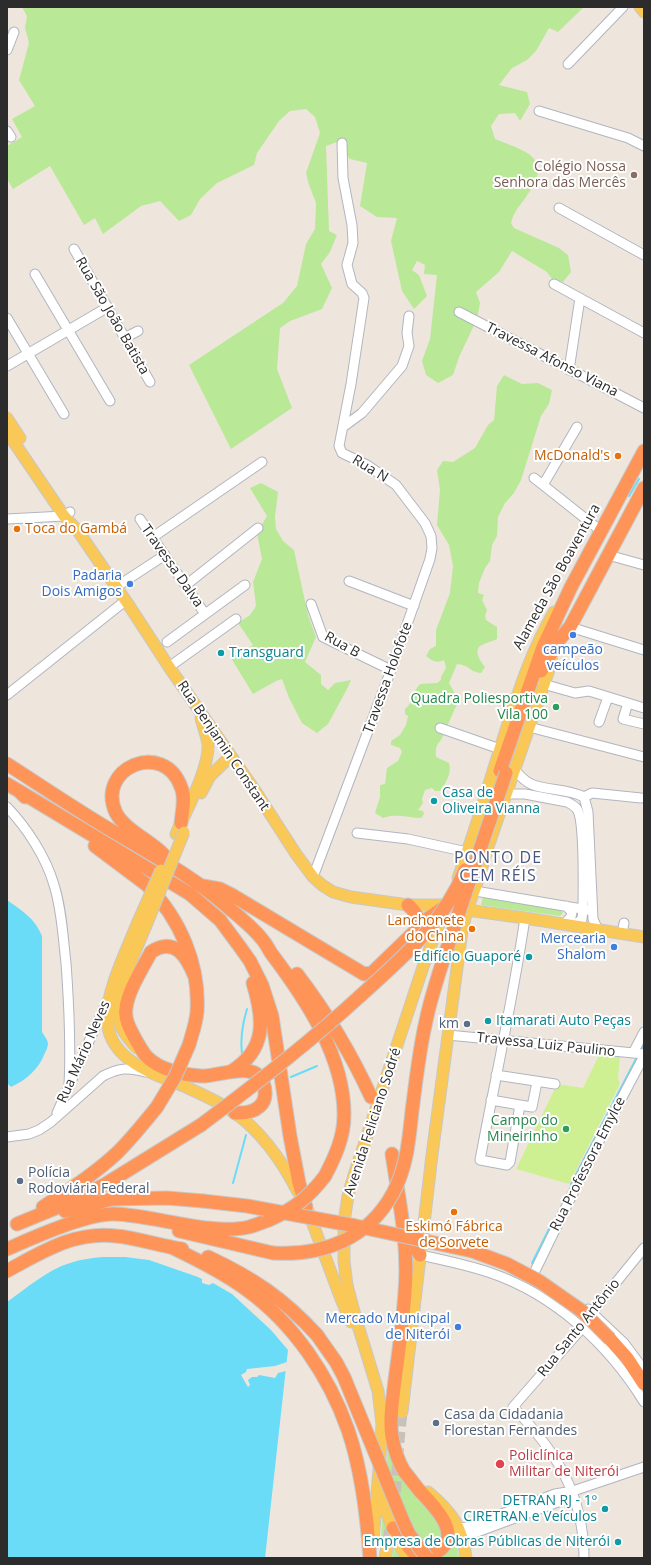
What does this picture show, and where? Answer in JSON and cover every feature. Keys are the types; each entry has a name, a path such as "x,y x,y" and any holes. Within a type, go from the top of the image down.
{"highway":[{"name":"Alameda São Boaventura","path":"571,587 644,451"},
{"path":"92,1218 138,1221 273,1253 301,1253 332,1247 345,1241 370,1222 392,1194 402,1173 407,1153 420,1051 429,1007 461,904 542,668 558,641 569,628 644,488"},
{"path":"10,1226 73,1201 104,1185 201,1125 259,1081 327,1026 397,963 436,922 461,881 477,838 507,771 543,647 571,587"},
{"path":"180,872 162,853 123,822 117,814 113,799 116,781 121,773 137,763 148,762 159,764 170,770 177,778 182,788 184,801 181,830"},
{"path":"7,764 201,885 274,948 284,958 322,1007 352,1058 371,1097"},
{"path":"7,784 190,894 220,920 250,961 262,986 272,1016 292,1149 299,1183 306,1206"},
{"path":"10,1226 77,1185 131,1139 157,1107 175,1077 189,1045 195,1026 197,996 195,977 185,940 177,923 162,901 147,885 97,847 30,803 19,791"},
{"path":"201,885 220,889 232,895 364,974 372,973 418,928 446,905"},
{"path":"408,905 415,911 418,917 418,928"},
{"path":"7,1249 76,1222 112,1214 222,1229 249,1227 269,1220 293,1208 315,1188 325,1176 332,1163 342,1135 344,1116 343,1094 337,1068 317,1023 303,998 262,938"},
{"path":"195,977 190,964 179,950 164,946 156,948 150,952 136,982 126,1008 126,1020 131,1032 147,1056 163,1067 201,1076 216,1076 238,1070 252,1072 262,1079 265,1089 263,1100 254,1111 249,1113 235,1113"},
{"path":"230,1072 249,1058 256,1048 260,1036 261,1022 256,995 240,947"},
{"path":"390,1534 403,1538 412,1551 422,1557 429,1556 442,1549 446,1543 447,1529 444,1520 436,1508 401,1466 392,1435 391,1420 403,1317 406,1270 403,1218 392,1154 401,1182 417,1250 420,1255"},
{"path":"10,1226 18,1229 64,1212 112,1200 167,1198 247,1206 356,1226 472,1252 507,1264 539,1281 582,1311 627,1358 644,1384"},
{"path":"7,1271 51,1247 66,1241 84,1236 114,1235 194,1252 208,1257 258,1284 297,1314 316,1335 336,1362 344,1377 409,1534 427,1558"},
{"path":"173,1248 219,1272 246,1289 266,1305 305,1349 321,1373 348,1430 357,1460 366,1516 370,1558"}],"main road":[{"path":"640,7 644,12"},
{"name":"Rua Benjamin Constant","path":"7,418 78,531 296,854 314,877 327,889 340,894 408,905 446,905 467,910 525,918"},
{"name":"Rua Benjamin Constant","path":"7,432 67,514"},
{"name":"Alameda São Boaventura","path":"446,905 471,842 528,664 544,629 564,594 571,587"},
{"path":"402,1412 415,1310 420,1255 462,931 467,910 506,794 507,771 529,727 543,684 569,628"},
{"path":"200,711 208,750 204,766 181,830 141,926 112,988 107,1006 107,1017 111,1036 117,1047 125,1056 153,1074 217,1102 235,1113 259,1134 274,1151 286,1169 306,1206 341,1299 366,1353"},
{"path":"208,750 215,743 224,746"},
{"path":"181,830 206,781 231,756"},
{"path":"471,842 470,849 476,854 481,854 488,847"},
{"name":"Rua Benjamin Constant","path":"408,905 430,917 434,921 437,928"},
{"name":"Avenida Feliciano Sodré","path":"370,1558 382,1435 381,1410 378,1391 347,1284 343,1248 344,1222 348,1196 362,1150 446,905"},
{"path":"525,918 598,930 623,928 644,937"},
{"path":"141,926 116,1002 116,1011 121,1028 127,1038 147,1056"},
{"path":"409,1476 451,1514 463,1539 466,1558"},
{"path":"377,1487 390,1534 407,1558"},
{"path":"385,1558 390,1534"}],"street":[{"path":"568,64 622,7"},
{"path":"7,50 14,32"},
{"path":"539,111 628,138 644,146"},
{"name":"Rua N","path":"342,143 343,178 352,225 353,243 347,265 352,284 362,293 364,298 351,384 339,446 342,453 367,465 396,485"},
{"path":"559,208 644,255"},
{"name":"Rua São João Batista","path":"74,249 150,382"},
{"path":"35,274 110,401"},
{"path":"554,284 644,334"},
{"path":"569,370 580,298"},
{"path":"7,366 108,307"},
{"name":"Travessa Afonso Viana","path":"459,312 644,408"},
{"path":"343,427 362,414 402,366 409,346 407,333 409,316"},
{"path":"7,318 64,414"},
{"path":"124,338 138,331"},
{"path":"543,485 577,427"},
{"path":"153,537 262,462"},
{"path":"534,478 601,531"},
{"name":"Travessa Holofote","path":"314,877 391,670 430,559 432,548 431,536 426,522 396,485"},
{"path":"7,519 67,514"},
{"name":"Travessa Dalva","path":"140,519 205,614"},
{"path":"186,585 258,528"},
{"path":"116,587 165,555"},
{"path":"608,555 644,565"},
{"path":"349,581 414,606"},
{"path":"167,642 245,586"},
{"path":"7,695 125,601"},
{"name":"Rua B","path":"311,604 323,637 391,670"},
{"path":"169,667 236,619"},
{"path":"569,628 644,650"},
{"path":"543,684 575,693 589,691 644,708"},
{"path":"599,722 608,697"},
{"path":"628,703 623,719 644,724"},
{"path":"529,727 644,757"},
{"path":"440,728 500,750"},
{"path":"507,771 522,777 532,785 571,791 584,797"},
{"path":"584,797 592,793 641,798"},
{"path":"506,794 525,794 567,802 573,805 577,810 581,829 582,920 569,925 572,912 566,906"},
{"path":"584,797 588,812 594,923 598,930"},
{"path":"7,807 28,832 38,848 54,884 64,944 68,989 70,1063 69,1086"},
{"path":"358,833 408,839 467,852"},
{"path":"474,891 593,911"},
{"path":"520,1105 510,1162 507,1165 480,1160 525,918"},
{"name":"Rua Mário Neves","path":"56,1117 112,988"},
{"path":"633,1053 644,1032"},
{"name":"Travessa Luiz Paulino","path":"448,1035 644,1055"},
{"name":"Rua Professora Emylce","path":"534,1273 588,1162 644,1055"},
{"name":"Rua Mário Neves","path":"7,1137 29,1134 39,1130 103,1076 113,1071 127,1068 153,1074"},
{"path":"496,1075 555,1084"},
{"path":"491,1100 532,1107 537,1082"},
{"path":"423,1236 488,1251 518,1263 562,1289 592,1312 624,1343 644,1370"},
{"name":"Rua Santo Antônio","path":"573,1491 544,1441 513,1407 582,1328 592,1312 644,1248"},
{"path":"420,1255 491,1273 511,1281 544,1300 582,1328 598,1342 617,1363 644,1402"},
{"path":"459,1528 467,1527 555,1494 573,1491 644,1467"},
{"path":"463,1539 469,1535 558,1502 573,1491"},
{"path":"573,1491 578,1509 584,1558"}],"green space":[{"path":"22,7 584,7 558,32 549,28 536,51 527,60 512,68 499,85 527,92 530,104 520,121 515,113 499,114 491,126 495,139 527,153 537,164 538,173 534,184 515,212 511,223 514,228 559,248 568,255 571,272 563,282 552,279 547,272 512,251 499,272 476,292 480,303 477,319 459,357 453,375 438,383 426,375 422,361 430,339 437,275 424,274 425,265 417,261 412,270 419,275 427,296 414,309 402,291 391,241 397,218 377,217 360,206 367,163 350,159 337,142 326,146 329,231 337,235 330,252 321,264 332,288 322,309 290,321 280,328 277,369 292,408 231,449 189,365 283,303 297,286 306,244 315,229 316,203 306,173 320,133 315,117 306,109 290,111 279,121 257,153 254,165 217,183 200,199 191,215 179,221 160,201 141,206 103,234 95,218 84,225 50,166 13,189 7,179 7,146 22,137 12,119 35,106 19,80 29,43 25,28 27,16"},
{"path":"504,375 522,384 538,383 552,390 549,404 541,416 521,480 514,493 505,503 498,517 497,536 492,545 490,561 485,568 479,583 478,593 484,595 482,600 487,610 485,616 486,620 497,627 497,639 482,645 478,649 478,656 485,667 481,673 475,672 464,665 457,664 449,683 459,701 436,748 436,757 449,763 450,767 448,778 444,785 440,791 435,791 432,788 425,790 422,799 423,803 418,810 423,811 424,814 421,818 397,816 383,818 375,813 380,797 380,785 385,784 387,768 398,761 402,752 400,748 391,745 391,741 400,735 406,725 408,716 405,714 405,709 410,703 417,687 420,684 437,683 441,680 446,668 444,660 437,662 426,656 430,649 436,646 436,630 450,593 453,566 449,545 437,525 440,490 437,470 443,461 453,462 475,448 488,425 494,420 497,386"},
{"path":"261,483 278,492 275,517 276,529 283,541 294,550 308,615 316,637 305,662 321,675 321,684 328,690 335,683 351,680 328,724 317,733 302,723 289,698 282,679 253,694 231,658 253,645 238,623 250,615 256,606 253,582 262,559 257,533 267,516 250,488"},
{"path":"483,897 561,910 563,913 560,916 481,905"},
{"name":"Campo do Mineirinho","path":"599,1055 620,1057 618,1078 620,1084 569,1184 516,1169 557,1084 583,1088"},
{"path":"388,1441 442,1523 442,1542 429,1551 413,1545 386,1468"},
{"path":"382,1518 401,1558 392,1558 393,1542 381,1540"},
{"path":"453,1529 459,1558 438,1558 445,1553 451,1542"}],"water":[{"path":"7,900 23,911 36,924 42,936 42,1032 48,1043 47,1049 35,1070 22,1081 11,1087 7,1083"},
{"path":"103,1257 125,1257 149,1260 198,1277 202,1279 202,1283 209,1285 213,1283 232,1294 271,1330 288,1350 265,1558 7,1558 7,1302 53,1270 74,1262"}],"pier":[{"path":"287,1362 286,1371 278,1373 275,1378 259,1375 257,1377 252,1377 248,1380 250,1385 248,1387 241,1375 246,1372 247,1369 275,1366"}],"waterway":[{"path":"629,496 639,479"},
{"path":"242,1055 242,1032 247,1009"},
{"path":"640,1051 644,1043"},
{"path":"571,1184 637,1057"},
{"path":"291,1077 317,1066"},
{"path":"233,1183 246,1135"},
{"path":"532,1263 550,1227"}],"tunnel":[{"path":"388,1541 395,1498 402,1412"}],"place":[{"name":"Colégio Nossa Senhora das Mercês","path":"634,175"},
{"name":"McDonald's","path":"618,456"},
{"name":"Toca do Gambá","path":"17,529"},
{"name":"Padaria Dois Amigos","path":"130,584"},
{"name":"campeão veículos","path":"573,635"},
{"name":"Transguard","path":"221,653"},
{"name":"Quadra Poliesportiva Vila 100","path":"556,707"},
{"name":"Casa de Oliveira Vianna","path":"434,801"},
{"name":"Lanchonete do China","path":"472,929"},
{"name":"Mercearia Shalom","path":"614,947"},
{"name":"Edifício Guaporé","path":"529,957"},
{"name":"Itamarati Auto Peças","path":"488,1021"},
{"name":"km","path":"467,1024"},
{"name":"Campo do Mineirinho","path":"566,1129"},
{"name":"Polícia Rodoviária Federal","path":"20,1181"},
{"name":"Eskimó Fábrica de Sorvete","path":"454,1212"},
{"name":"Mercado Municipal de Niterói","path":"458,1327"},
{"name":"Casa da Cidadania Florestan Fernandes","path":"436,1423"},
{"name":"Policlínica Militar de Niterói","path":"500,1464"},
{"name":"DETRAN RJ - 1º CIRETRAN e Veículos","path":"605,1509"},
{"name":"Empresa de Obras Públicas de Niterói","path":"618,1542"}],"district":[{"name":"PONTO DE CEM RÉIS","path":"498,867"}]}
